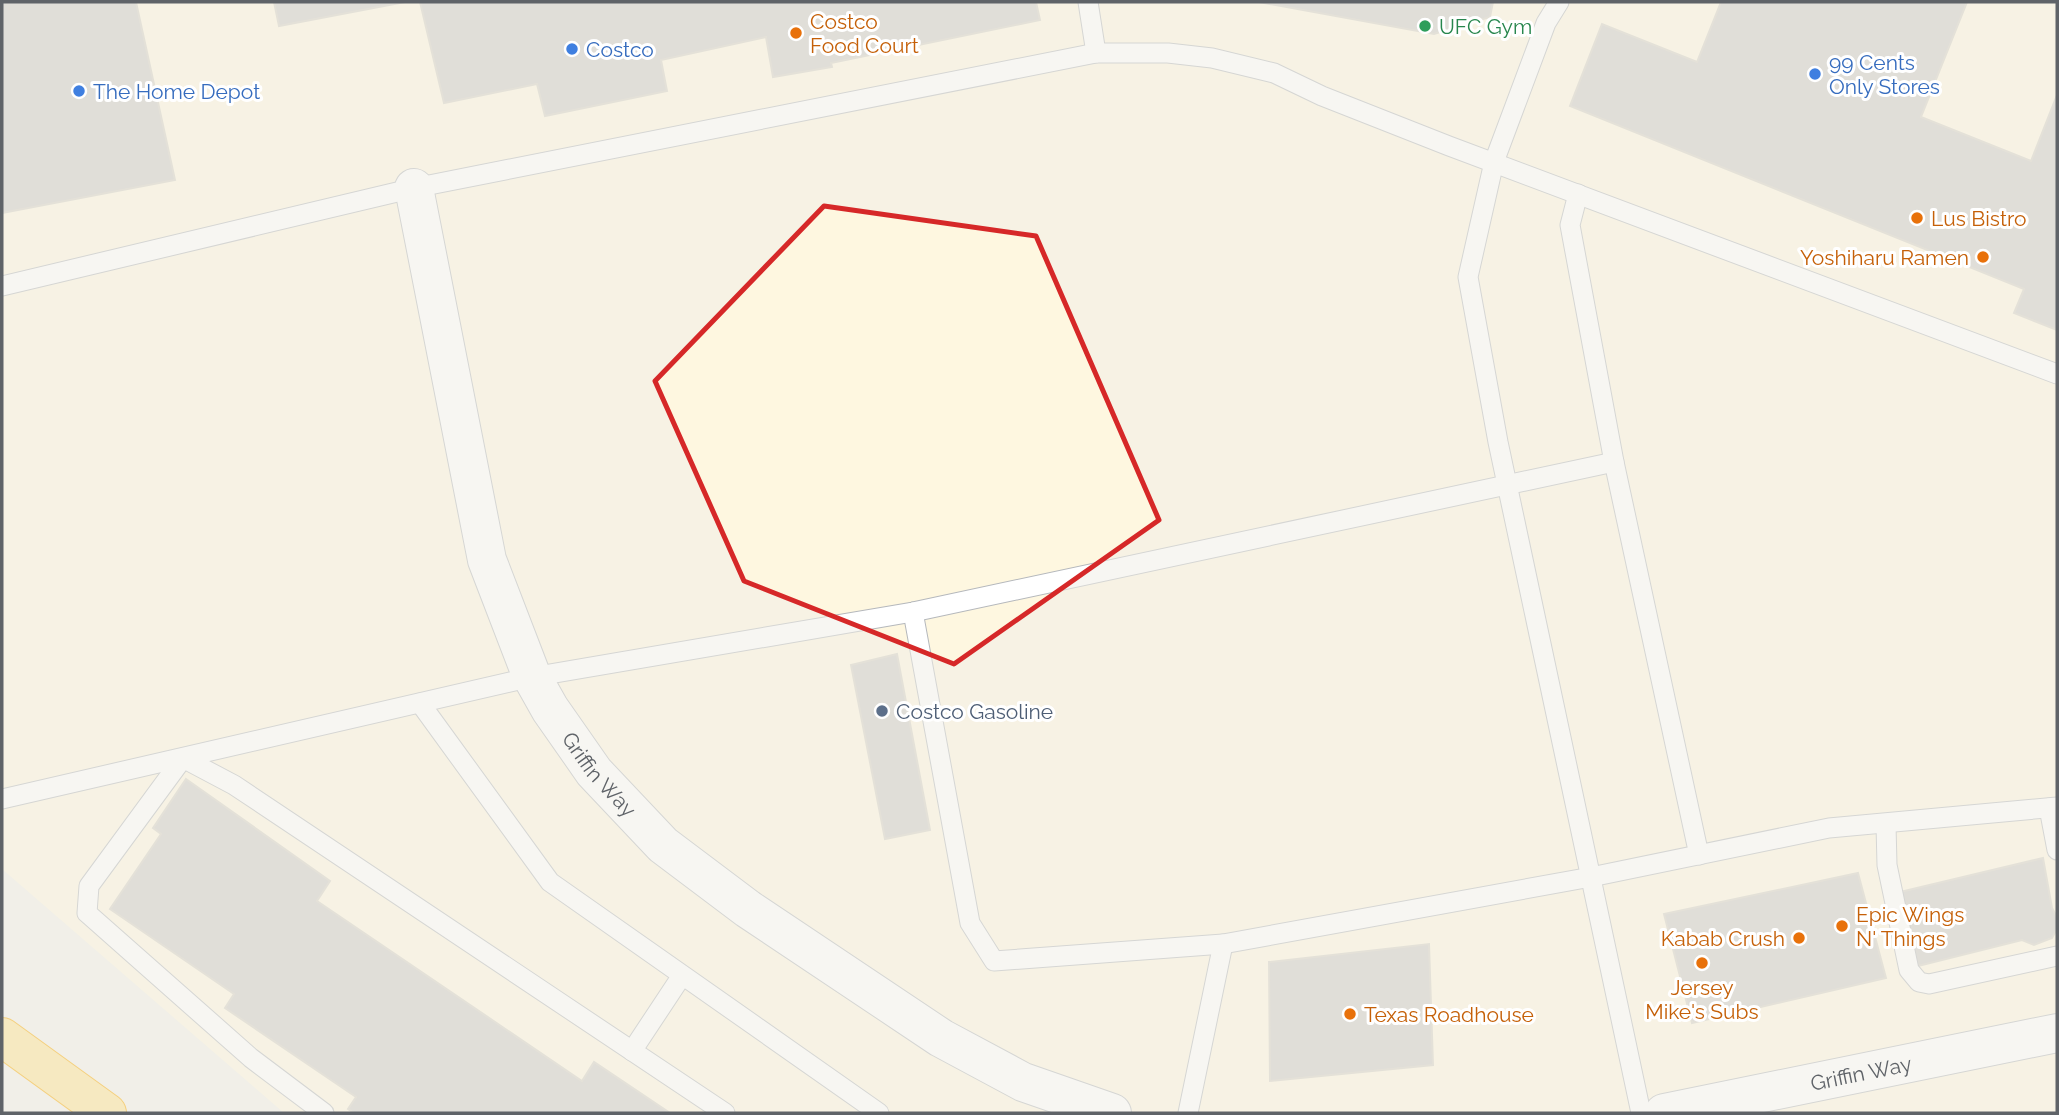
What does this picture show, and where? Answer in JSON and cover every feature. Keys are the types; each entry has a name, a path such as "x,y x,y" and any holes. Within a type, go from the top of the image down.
{"highway":[{"path":"2,1037 107,1113"},
{"path":"2,1048 78,1113"}],"street":[{"name":"Griffin Way","path":"414,188 487,561 532,677 550,709 594,772 663,845 748,909 942,1038 1023,1082 1112,1113"},
{"name":"Griffin Way","path":"1664,1113 2057,1033"}],"lane":[{"path":"1088,2 1096,53"},
{"path":"1559,2 1546,23 1494,162 1468,277 1507,485 1641,1113"},
{"path":"2,286 414,188 1096,53 1168,52 1212,58 1274,73 1322,96 2057,374"},
{"path":"1578,194 1570,225 1614,462 1699,855"},
{"path":"2,800 532,677 913,612 1614,462"},
{"path":"913,612 970,923 994,961 1223,944 1591,877 1829,828 2053,808 2057,850"},
{"path":"420,703 550,882 681,977 880,1113"},
{"path":"183,758 234,785 725,1113"},
{"path":"183,758 89,886 87,913 251,1058 324,1113"},
{"path":"1886,825 1887,865 1909,970 1914,978 1930,984 2057,956"},
{"path":"1188,1113 1223,944"},
{"path":"632,1051 681,977"}],"highlighted area":[{"path":"824,206 1036,236 1159,520 954,664 744,581 655,381"}],"shaded area":[{"path":"2,2 2057,2 2057,1113 284,1113 2,869"}],"building":[{"name":"The Home Depot","path":"2,2 136,2 175,180 2,213"},
{"path":"274,2 405,2 279,26"},
{"name":"Costco","path":"420,2 1036,2 1040,20 831,63 832,67 773,77 766,37 661,60 667,91 545,116 537,84 444,103"},
{"name":"UFC Gym","path":"1259,2 1493,2 1490,17 1434,34"},
{"path":"1721,2 1967,2 1921,117 2031,161 2057,95 2057,330 2014,313 2024,289 1570,106 1602,24 1697,62"},
{"path":"897,654 930,830 885,839 851,665"},
{"path":"186,779 330,881 317,901 582,1081 594,1062 670,1113 354,1113 348,1109 356,1097 225,1008 234,994 110,909 161,834 153,828"},
{"path":"2043,858 2052,908 2057,917 2057,929 2052,938 2034,945 2022,940 1918,966 1900,892"},
{"path":"1858,873 1886,978 1692,1023 1664,914"},
{"name":"Texas Roadhouse","path":"1429,944 1433,1065 1270,1081 1269,962"}],"place":[{"name":"UFC Gym","path":"1425,26"},
{"name":"Costco Food Court","path":"796,33"},
{"name":"Costco","path":"572,49"},
{"name":"99 Cents Only Stores","path":"1815,74"},
{"name":"The Home Depot","path":"79,91"},
{"name":"Lus Bistro","path":"1917,218"},
{"name":"Yoshiharu Ramen","path":"1983,257"},
{"name":"Costco Gasoline","path":"882,711"},
{"name":"Epic Wings N' Things","path":"1842,926"},
{"name":"Kabab Crush","path":"1799,938"},
{"name":"Jersey Mike's Subs","path":"1702,963"},
{"name":"Texas Roadhouse","path":"1350,1014"}]}
